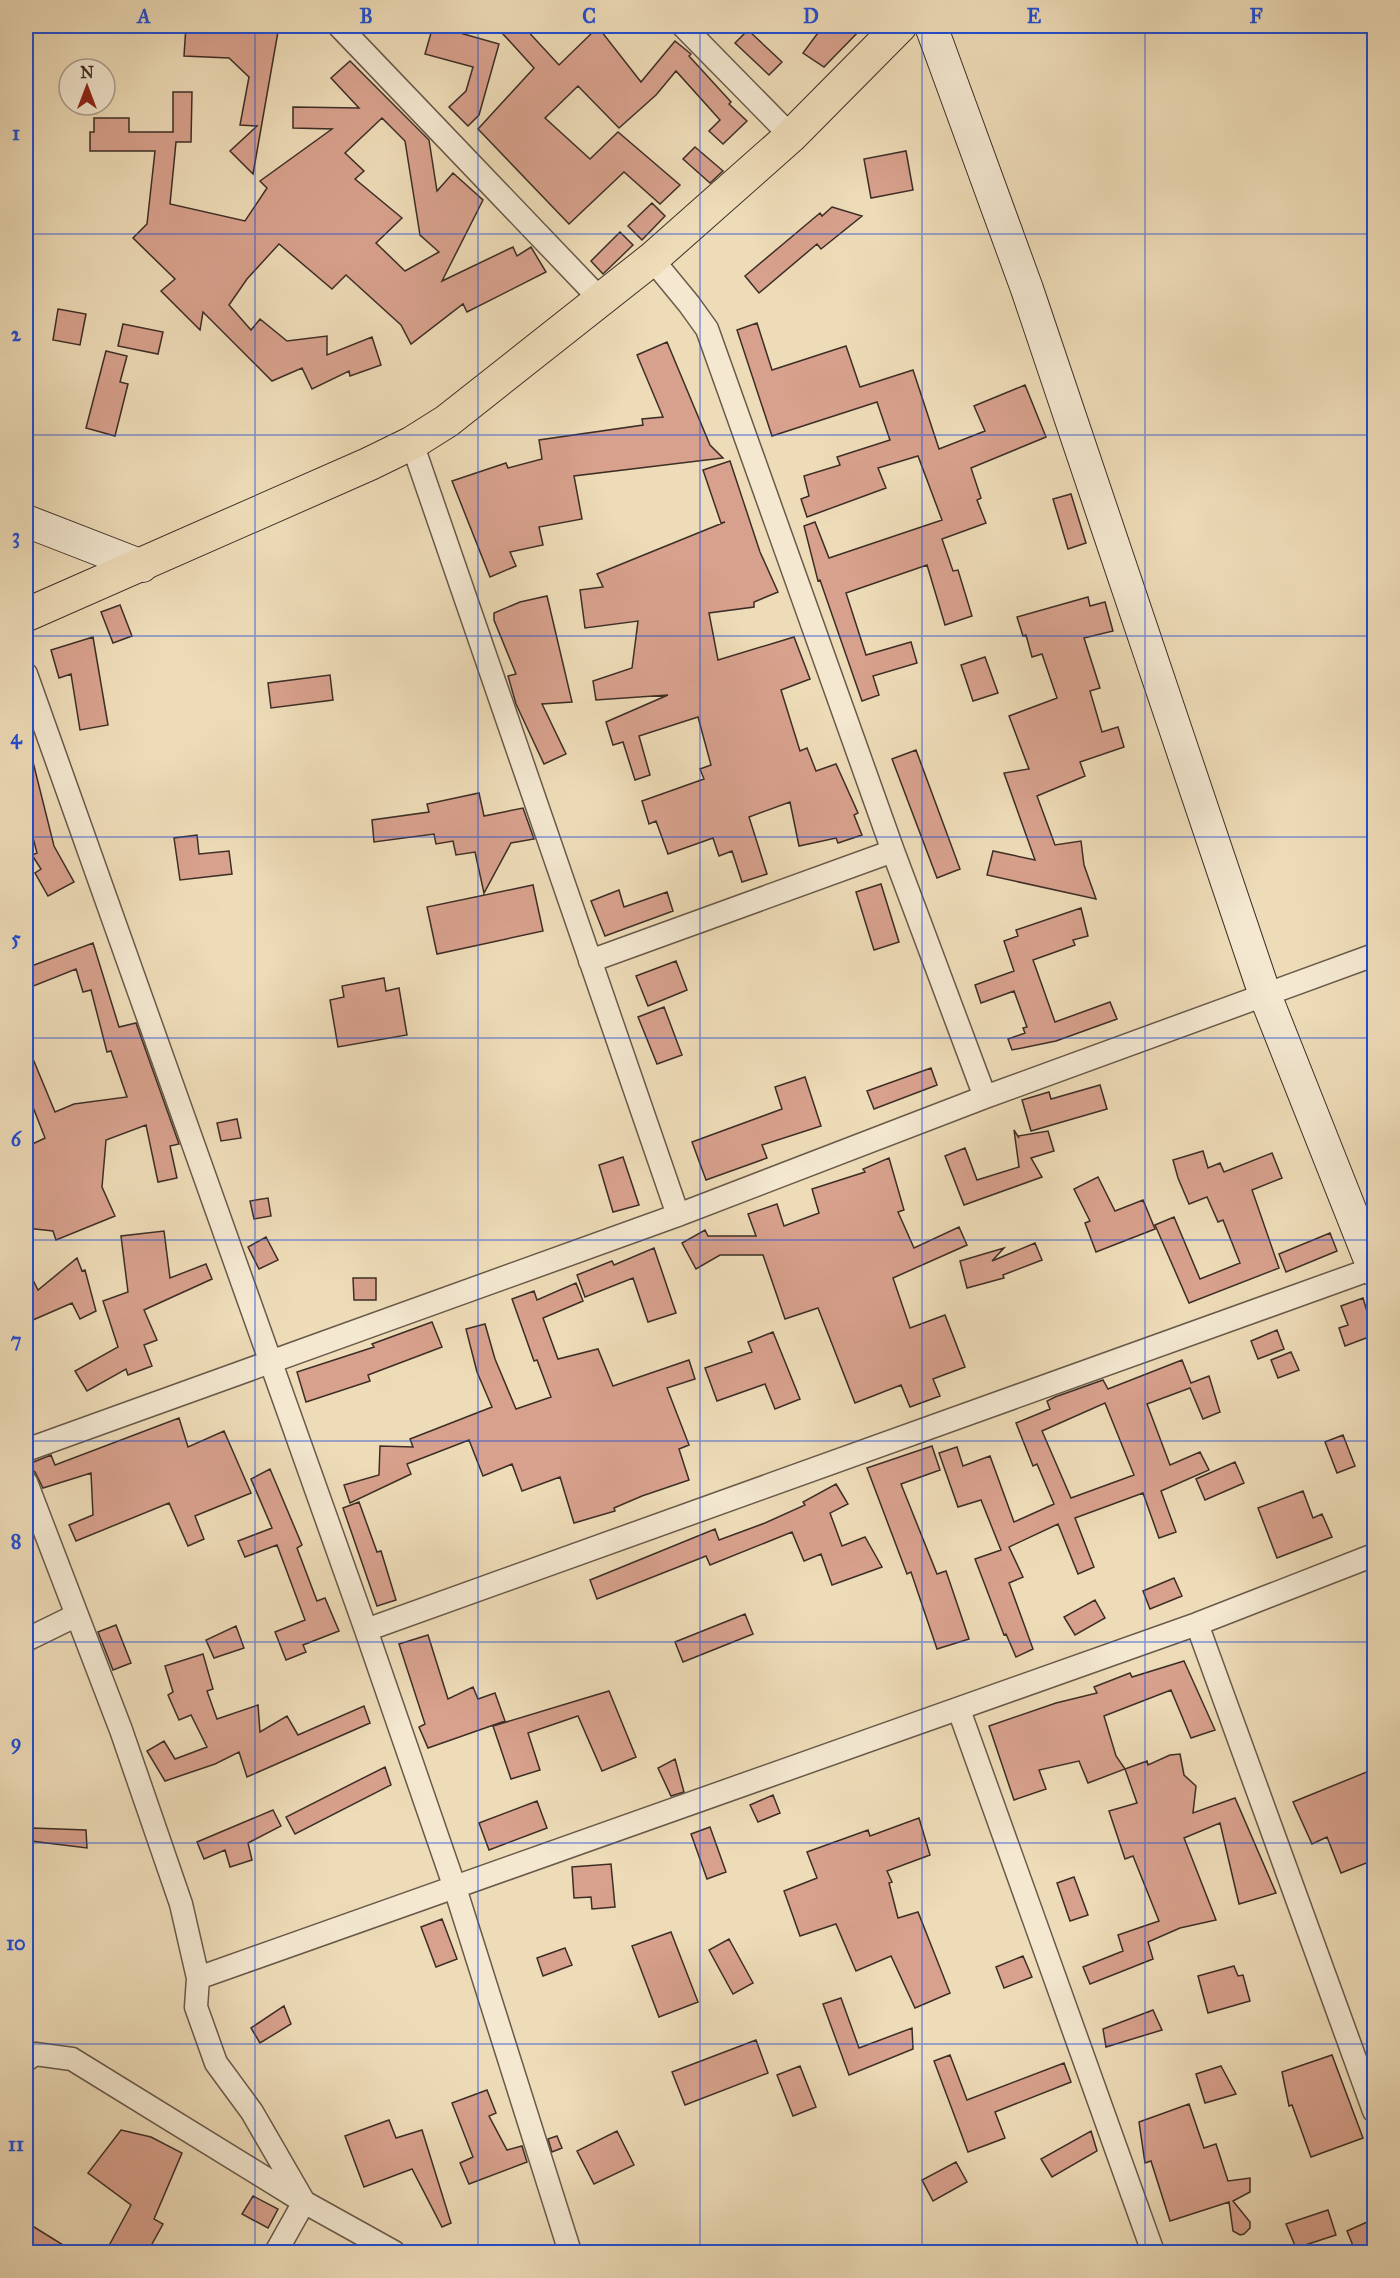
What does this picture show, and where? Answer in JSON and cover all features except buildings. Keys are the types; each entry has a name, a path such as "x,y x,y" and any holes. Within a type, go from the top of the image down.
{"main road":[{"path":"26,615 142,566 412,444 447,422 652,259 791,136 900,26"}],"street":[{"path":"339,26 601,300"},
{"path":"683,26 791,136"},
{"path":"366,1630 1374,1269 1265,995 1027,289 931,26"},
{"path":"652,259 689,303 707,329 893,850 985,1098"},
{"path":"412,444 678,1215"},
{"path":"26,521 142,566"},
{"path":"26,674 366,1630 455,1888 570,2253"},
{"path":"590,961 893,850"},
{"path":"26,1450 678,1215 985,1098 1374,955"},
{"path":"26,1482 122,1730 177,1893 198,1978 196,2007 216,2063 252,2112 304,2202"},
{"path":"198,1978 959,1710 1197,1624 1374,1555"},
{"path":"26,1640 77,1615"},
{"path":"1197,1624 1374,2111"},
{"path":"959,1710 1153,2253"},
{"path":"26,2060 35,2054 72,2060 304,2202 394,2253"},
{"path":"276,2253 304,2202"}]}
